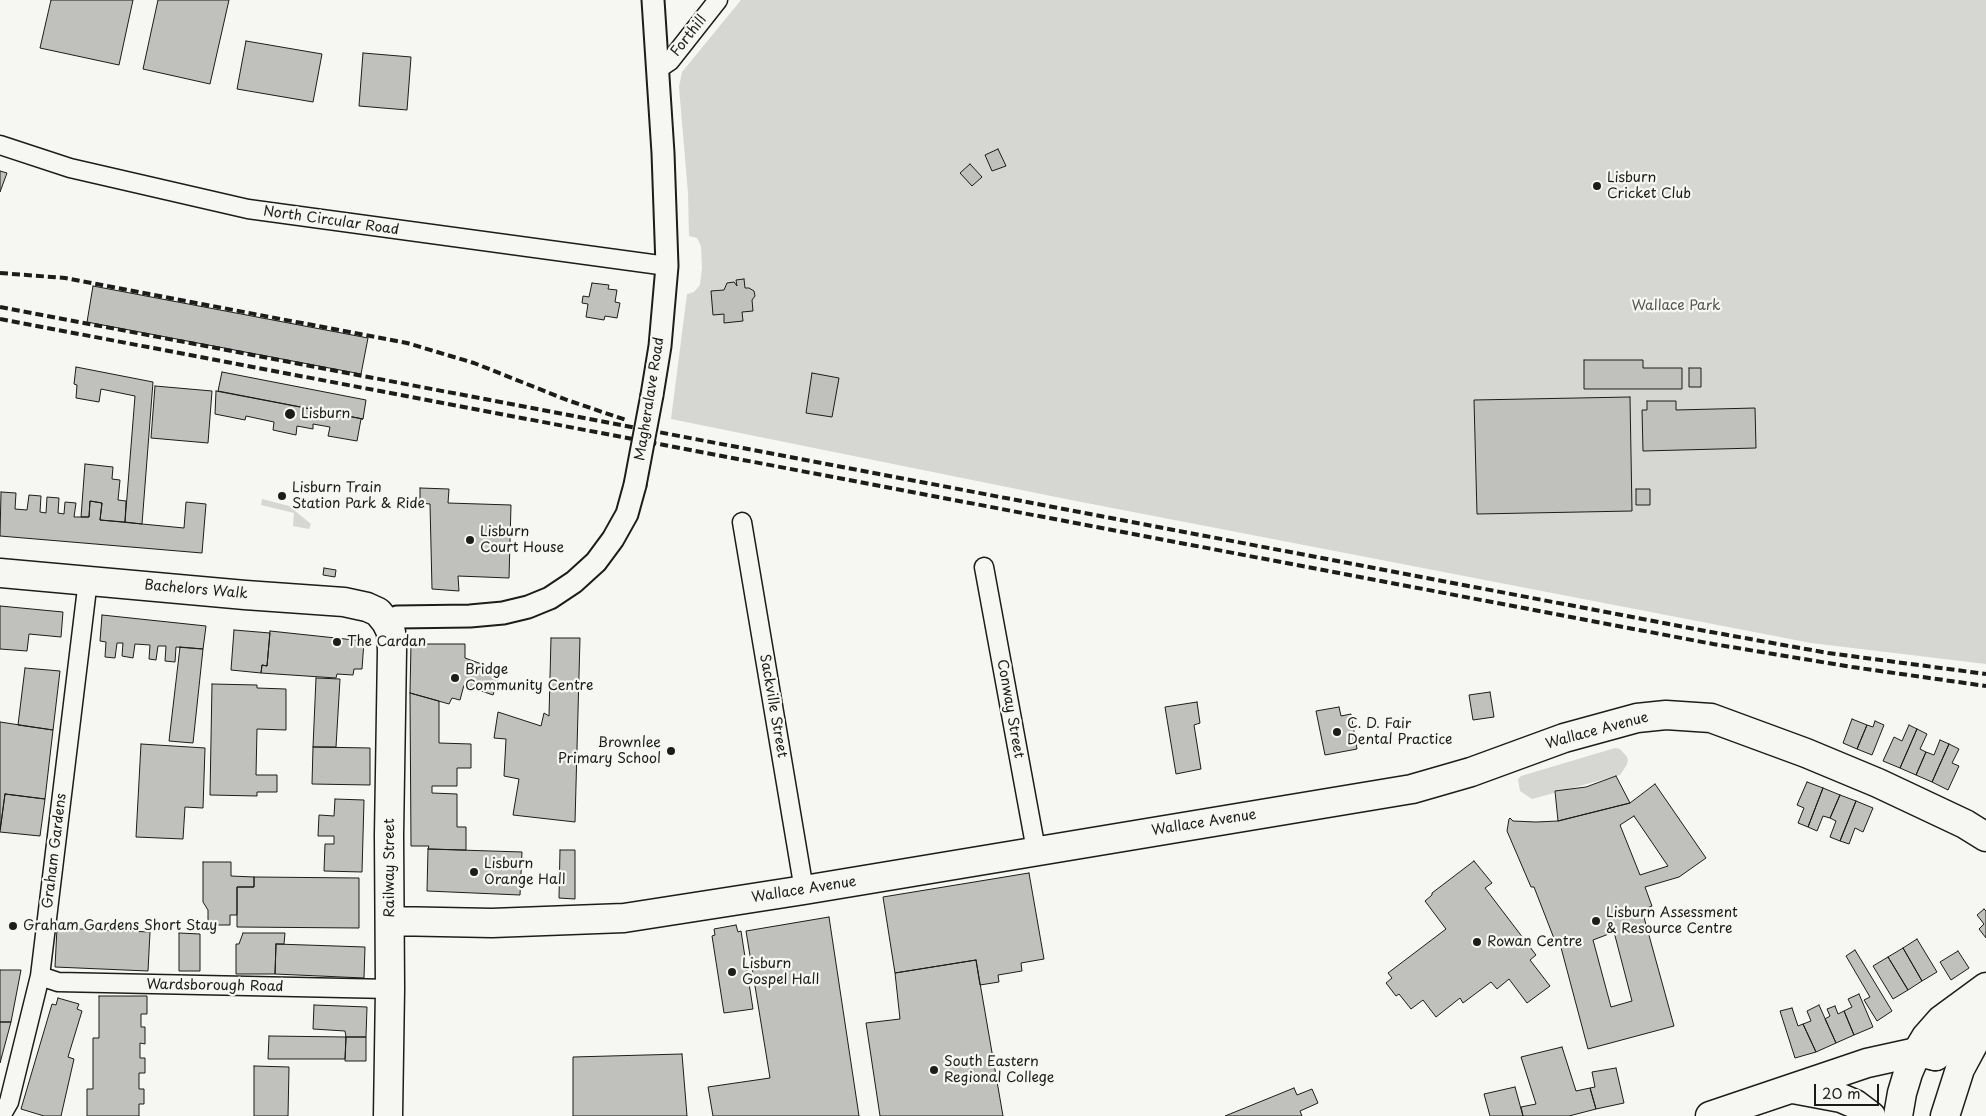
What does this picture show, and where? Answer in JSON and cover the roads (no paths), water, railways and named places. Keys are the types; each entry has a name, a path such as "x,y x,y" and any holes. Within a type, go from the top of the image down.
{"main road":[{"name":"Bachelors Walk","path":"0,573 344,602 367,607 378,612 386,622"},
{"name":"Railway Street","path":"386,622 391,632 392,650 388,1116"},
{"name":"Wallace Avenue","path":"390,921 492,923 624,918 804,890 1412,789 1470,772 1564,738 1637,718 1666,714 1711,718 1772,740 1878,783 1965,824 1986,837"},
{"path":"1926,1054 1926,1037 1941,1020 1986,987"},
{"path":"1898,1116 1902,1093 1926,1054 1986,1002"},
{"path":"1945,1116 1960,1070 1986,1024"},
{"path":"1710,1116 1867,1064 1926,1054 1960,1070"},
{"path":"1792,1089 1842,1098 1871,1116"}],"street":[{"name":"Magheralave Road","path":"386,622 397,616 470,616 503,613 528,607 550,598 574,582 596,562 613,539 627,514 635,485 652,396 660,346 667,266 664,163 653,0"},
{"name":"Forthill","path":"658,69 670,61 718,0"},
{"name":"North Circular Road","path":"0,145 70,168 248,209 667,266"},
{"name":"Sackville Street","path":"742,522 804,890"},
{"name":"Conway Street","path":"984,567 1036,850"},
{"name":"Graham Gardens","path":"1,1116 9,1102 40,976 88,580"},
{"name":"Wardsborough Road","path":"40,976 58,982 390,989"}],"railway":[{"path":"0,273 65,278 407,343 474,363 567,400 626,420"},
{"path":"0,307 1711,632 1828,653 1986,674"},
{"path":"0,319 1713,644 1852,667 1986,686"}],"place":[{"name":"Lisburn Cricket Club","path":"1597,186"},
{"name":"Lisburn","path":"290,414"},
{"name":"Lisburn Train Station Park & Ride","path":"282,496"},
{"name":"Lisburn Court House","path":"470,540"},
{"name":"The Cardan","path":"337,642"},
{"name":"Bridge Community Centre","path":"455,678"},
{"name":"C. D. Fair Dental Practice","path":"1337,732"},
{"name":"Brownlee Primary School","path":"671,751"},
{"name":"Lisburn Orange Hall","path":"474,872"},
{"name":"Lisburn Assessment & Resource Centre","path":"1596,921"},
{"name":"Graham Gardens Short Stay","path":"13,926"},
{"name":"Rowan Centre","path":"1477,942"},
{"name":"Lisburn Gospel Hall","path":"732,972"},
{"name":"South Eastern Regional College","path":"934,1070"}],"park label":[{"name":"Wallace Park","path":"1676,306"}]}
